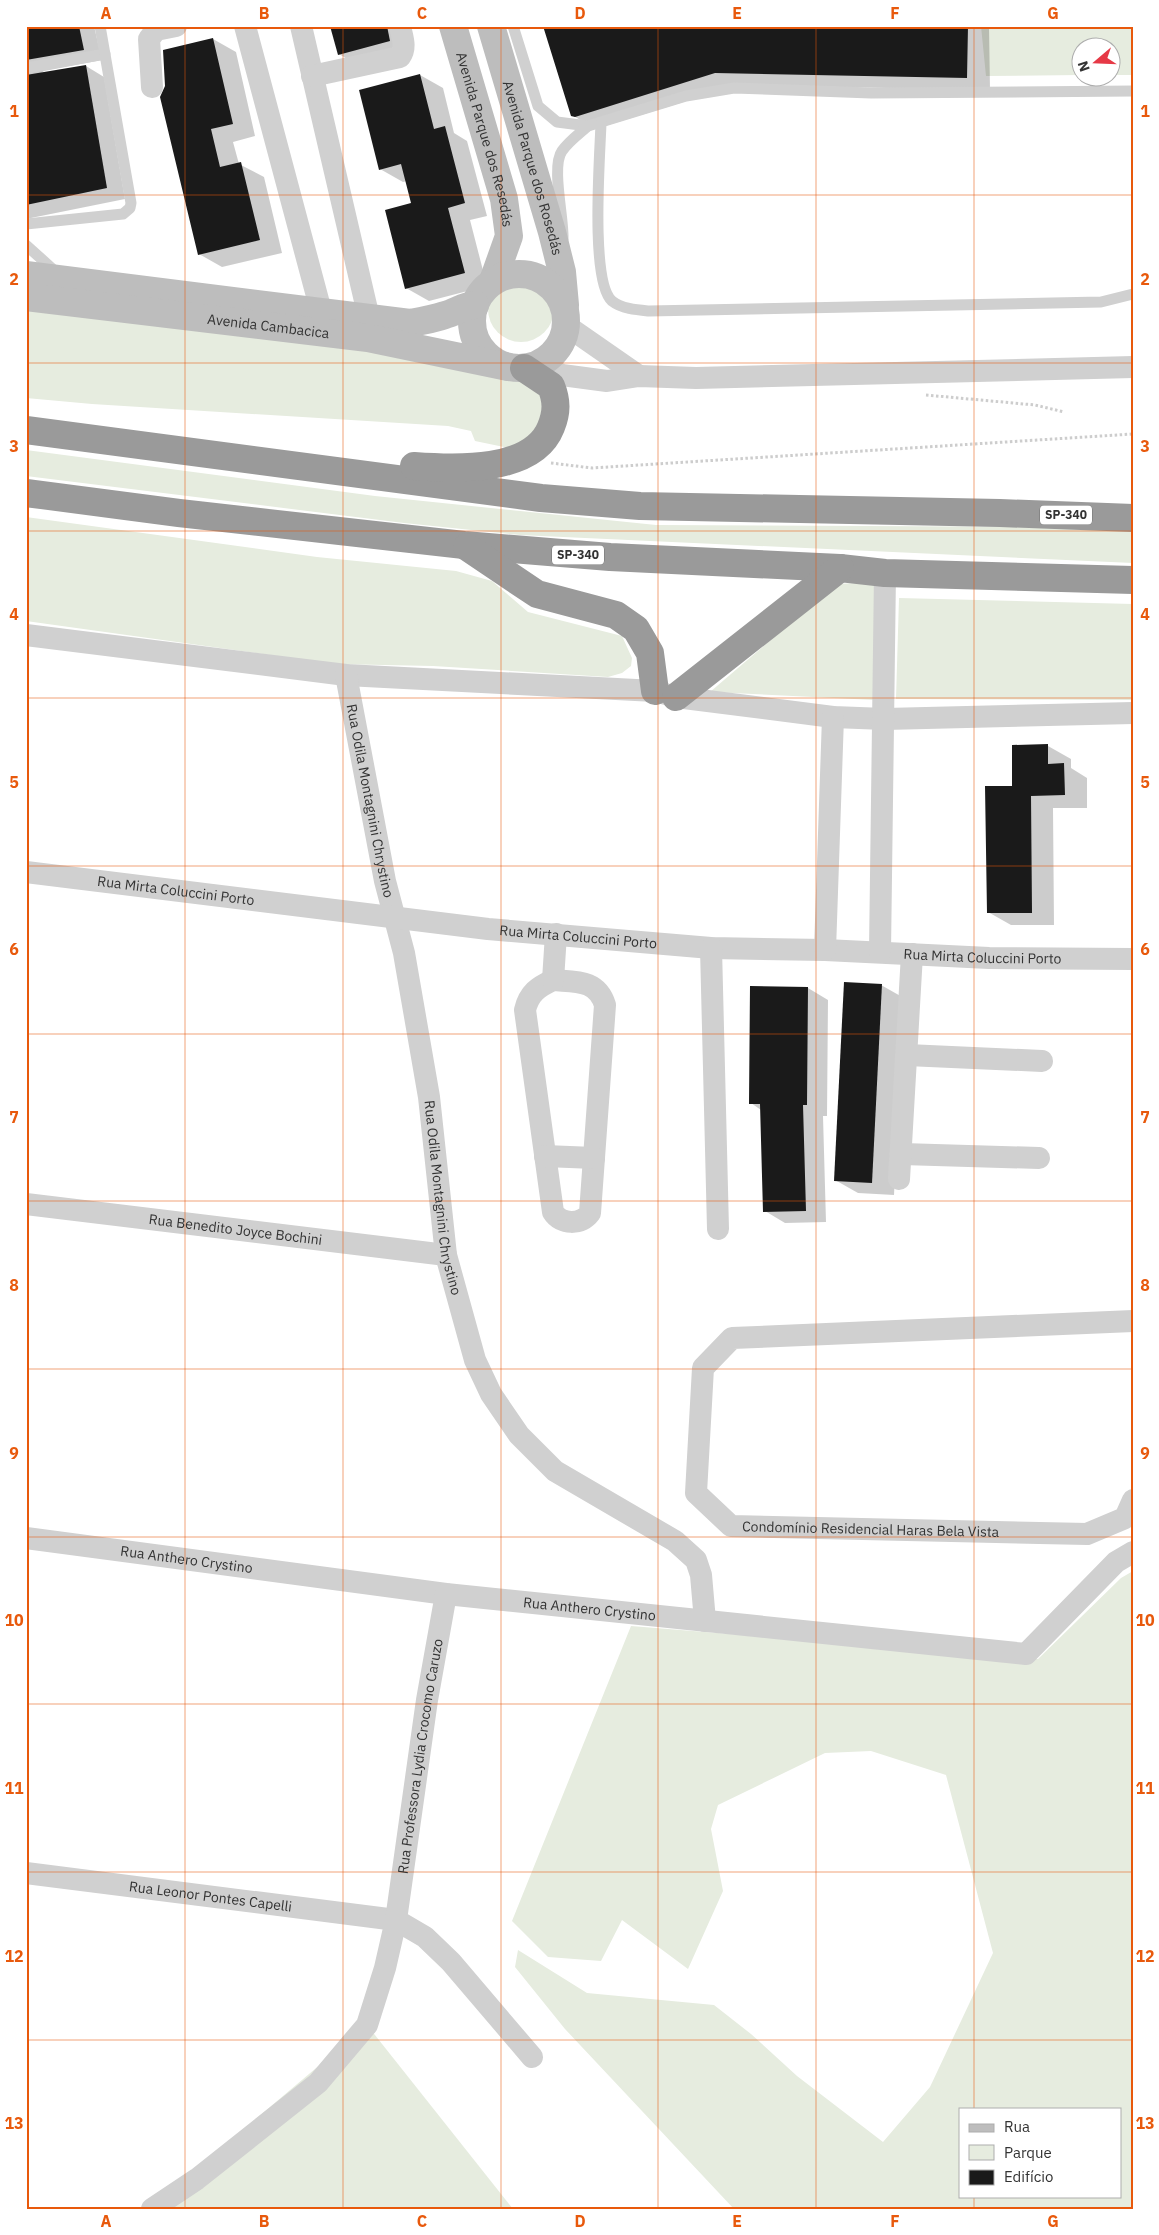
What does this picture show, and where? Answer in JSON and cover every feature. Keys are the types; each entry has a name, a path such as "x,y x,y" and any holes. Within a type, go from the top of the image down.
{"highway":[{"path":"39,432 437,468 489,465 518,460 535,449 549,434 557,413 551,386 524,366"},
{"name":"SP-340","path":"39,432 541,498 640,506 1000,513 1133,518"},
{"name":"SP-340","path":"26,493 178,513 464,545 610,557 840,568 885,573 1133,580"},
{"path":"1000,513 1060,508 1133,508"},
{"path":"464,545 537,594 616,615 636,629 650,653 666,694 840,568"}],"street":[{"path":"152,87 149,39 156,30 176,26"},
{"path":"245,26 321,311"},
{"path":"301,26 369,318"},
{"path":"312,76 400,56 404,52 400,26"},
{"name":"Avenida Parque dos Resedás","path":"453,26 504,199 508,236 493,281"},
{"name":"Avenida Parque dos Rosedás","path":"491,26 562,272 566,318"},
{"path":"524,366 562,341 566,318 560,295 550,284 537,276 522,273 507,275 493,281 482,291 475,304 472,319 474,334 481,349 493,360 593,380 607,381 639,376 696,378 1133,366"},
{"name":"Avenida Cambacica","path":"26,275 410,323 431,320 448,315 462,306 475,304"},
{"name":"Avenida Cambacica","path":"26,297 368,338 524,366"},
{"path":"566,318 639,376"},
{"path":"880,952 885,719 885,573"},
{"path":"26,635 346,675 666,694 833,717 885,719 1133,712"},
{"name":"Rua Odila Montagnini Chrystino","path":"346,675 384,882 404,953 429,1097 446,1256 475,1360 491,1394 519,1435 555,1471 687,1550 696,1560 701,1575 705,1621"},
{"path":"825,950 833,717"},
{"name":"Rua Mirta Coluccini Porto","path":"26,872 394,918 711,948 825,950 989,958 1133,959"},
{"path":"553,980 556,934"},
{"path":"711,948 718,1229"},
{"path":"899,1179 902,1154 912,954"},
{"path":"553,980 589,984 602,995 605,1004 590,1213 585,1219 577,1222 556,1218 552,1212 525,1010 528,999 534,990 553,980"},
{"path":"907,1055 1042,1061"},
{"path":"902,1154 1039,1158"},
{"path":"545,1156 594,1158"},
{"name":"Rua Benedito Joyce Bochini","path":"26,1204 446,1256"},
{"name":"Condomínio Residencial Haras Bela Vista","path":"1133,1322 732,1338 703,1368 696,1492 731,1526 1087,1534 1125,1518 1133,1500"},
{"name":"Rua Anthero Crystino","path":"26,1538 446,1594 1026,1654 1124,1557"},
{"name":"Rua Professora Lydia Crocomo Caruzo","path":"152,2209 197,2179 310,2089 367,2025 385,1968 396,1920 427,1700 446,1594"},
{"name":"Rua Leonor Pontes Capelli","path":"26,1873 396,1920"},
{"path":"396,1920 425,1937 451,1962 532,2057"}],"lane":[{"path":"26,224 123,214 130,208 131,203 100,26"},
{"path":"513,26 538,106 557,122 588,126 686,96 734,88 872,93 1133,91"},
{"path":"26,68 105,54"},
{"path":"601,123 597,205 603,287 612,301 628,309 649,311 1101,302 1133,294"},
{"path":"562,272 564,223 557,167 560,152 588,126"},
{"path":"26,245 64,279"}],"path":[{"path":"518,460 592,468 1133,434"}],"green space":[{"path":"981,26 1133,26 1133,75 1122,75 1122,38 1072,38 1072,75 986,76"},
{"path":"521,276 534,278 549,291 552,296 554,309 552,322 539,337 534,340 521,342 508,340 493,327 490,322 488,309 490,296 503,281 508,278"},
{"path":"26,307 367,348 539,379 548,420 514,449 475,441 471,431 448,426 92,404 26,398"},
{"path":"26,450 375,496 656,525 1063,527 1133,530 1133,563 520,535 404,523 26,476"},
{"path":"26,517 317,557 456,571 492,581 528,612 622,636 632,658 631,666 622,673 608,677 433,666 335,664 26,621"},
{"path":"878,582 875,700 710,692 836,584"},
{"path":"899,598 1133,604 1133,700 896,699"},
{"path":"1133,1571 1133,2209 734,2209 565,2029 515,1967 518,1950 587,1993 714,2005 751,2034 797,2076 883,2142 930,2087 993,1953 946,1775 871,1751 825,1753 718,1805 711,1829 723,1891 688,1969 622,1920 601,1961 548,1957 512,1921 631,1626 1038,1659 1121,1578"},
{"path":"367,2025 513,2209 149,2209"}],"building":[{"path":"26,26 79,26 84,50 26,60"},
{"path":"330,26 387,26 390,41 338,55"},
{"path":"543,26 968,26 967,78 715,73 575,117 571,116"},
{"path":"213,38 233,124 211,129 220,167 241,162 260,240 198,255 160,97 165,86 163,50"},
{"path":"86,65 107,188 26,205 26,75"},
{"path":"420,74 434,129 445,126 465,203 448,208 465,273 405,289 385,210 411,203 401,164 379,170 359,90"},
{"path":"1048,744 1048,764 1064,763 1065,795 1031,796 1032,913 987,913 985,786 1012,786 1012,745"},
{"path":"844,982 882,984 872,1183 834,1181"},
{"path":"750,986 808,987 807,1105 803,1105 806,1211 763,1212 760,1104 749,1104"}]}
